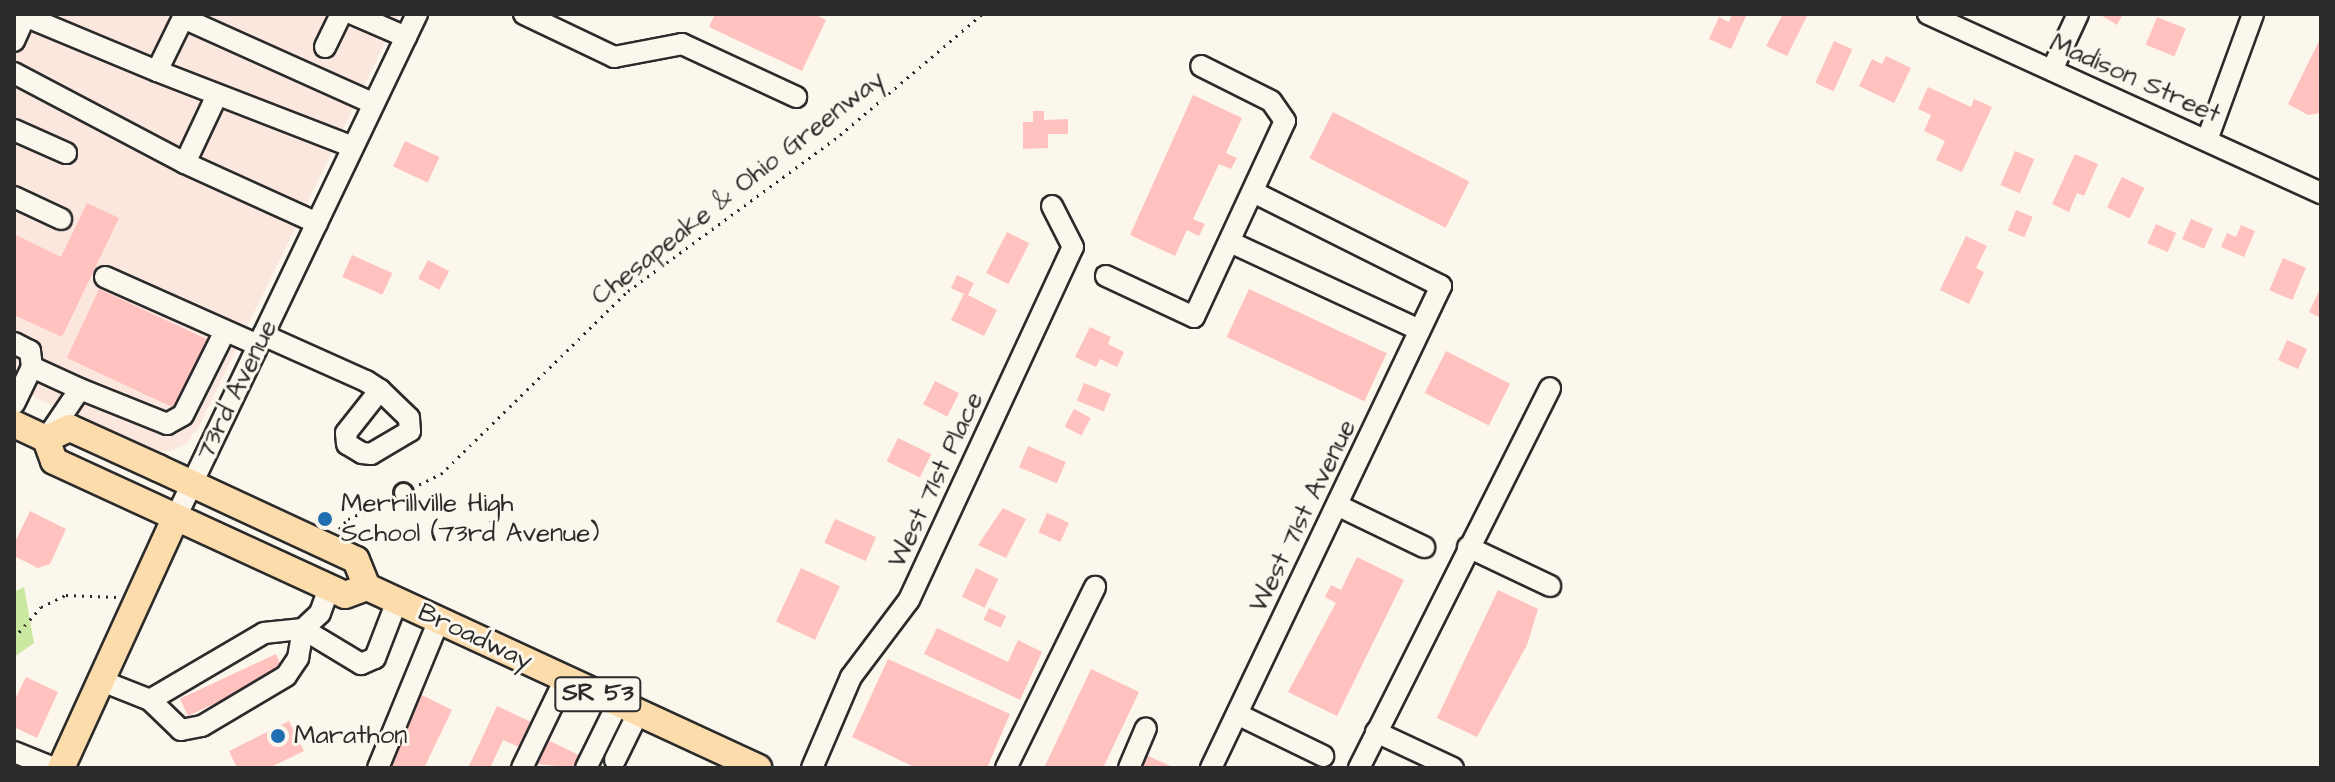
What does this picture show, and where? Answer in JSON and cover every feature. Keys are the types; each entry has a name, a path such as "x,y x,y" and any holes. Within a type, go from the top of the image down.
{"main road":[{"name":"Broadway","path":"14,424 46,439 54,461 345,595 367,587 758,768"},
{"path":"46,439 70,428 192,484 356,560 367,587"},
{"name":"73rd Avenue","path":"61,768 176,517"}],"street":[{"path":"325,47 341,14"},
{"path":"353,14 406,37"},
{"name":"73rd Avenue","path":"176,517 417,14"},
{"path":"524,14 614,57 682,44 796,97"},
{"name":"Madison Street","path":"1928,14 2321,193"},
{"path":"2052,70 2078,14"},
{"path":"2207,140 2253,14"},
{"path":"14,41 22,15 353,147"},
{"path":"157,71 183,18 374,104"},
{"path":"1106,276 1194,317 1253,192 1285,121 1271,101 1201,66"},
{"path":"16,80 185,163 317,223"},
{"path":"185,163 217,95"},
{"path":"14,130 66,153"},
{"name":"West 71st Avenue","path":"1211,768 1441,286 1253,192"},
{"path":"14,197 61,219"},
{"name":"West 71st Place","path":"812,768 851,677 909,600 1073,247 1052,206"},
{"path":"1230,242 1420,330"},
{"path":"105,277 225,331 261,340 380,390"},
{"path":"32,367 167,424 183,415 225,331"},
{"path":"14,343 30,351 32,367 14,404"},
{"path":"1359,768 1550,388"},
{"path":"46,439 80,389"},
{"path":"195,393 228,408"},
{"path":"1337,505 1424,547"},
{"path":"1468,547 1550,586"},
{"path":"1006,768 1095,587"},
{"path":"102,681 150,700 181,730 202,726 286,676 298,658 303,629 320,613 329,588"},
{"path":"150,700 264,633 303,629 361,664 375,658 397,601"},
{"path":"378,768 439,620"},
{"path":"522,768 565,679"},
{"path":"628,708 622,764 590,760 628,708"},
{"path":"1237,714 1323,756"},
{"path":"1129,768 1146,728"},
{"path":"1376,732 1453,768"},
{"path":"14,752 54,768"}],"path":[{"name":"Chesapeake & Ohio Greenway","path":"394,498 398,483 412,488 441,474 628,291 840,135 982,14"},
{"name":"Chesapeake & Ohio Greenway","path":"324,545 348,519 394,498 408,501 412,488"},
{"path":"14,638 41,607 66,595 138,601"}],"shaded area":[{"path":"14,14 399,14 199,426 186,444 171,451 150,451 14,388"}],"green space":[{"path":"24,587 34,643 14,657 14,592"}],"building":[{"path":"715,14 814,14 826,20 802,71 709,27"},
{"path":"1732,14 1747,14 1731,49 1709,39 1719,17 1729,22"},
{"path":"1783,14 1808,14 1787,56 1766,46"},
{"path":"2099,14 2123,14 2117,25"},
{"path":"2157,17 2186,29 2175,56 2146,45"},
{"path":"2321,37 2321,113 2308,115 2288,104"},
{"path":"1834,41 1852,49 1834,91 1815,83"},
{"path":"1886,56 1911,68 1894,103 1859,86 1872,59 1882,64"},
{"path":"1928,87 1971,107 1974,99 1992,107 1962,172 1936,160 1945,141 1924,131 1931,115 1918,109"},
{"path":"1193,95 1242,118 1226,153 1237,158 1231,169 1219,164 1193,219 1205,224 1199,236 1187,230 1175,256 1130,235"},
{"path":"1033,111 1044,111 1044,120 1068,119 1068,134 1048,134 1048,148 1023,149 1023,122 1033,122"},
{"path":"1333,112 1469,181 1446,228 1309,158"},
{"path":"405,141 439,157 428,182 393,166"},
{"path":"2015,151 2034,159 2020,193 2001,185"},
{"path":"2075,154 2098,164 2084,196 2077,193 2069,212 2052,204"},
{"path":"2122,177 2144,188 2130,219 2107,208"},
{"path":"87,203 119,218 62,337 14,315 14,234 61,257"},
{"path":"2016,210 2033,217 2024,237 2008,230"},
{"path":"2191,219 2213,229 2204,249 2182,239"},
{"path":"2156,224 2176,233 2168,252 2147,243"},
{"path":"2241,225 2255,231 2244,257 2221,247 2227,233 2236,237"},
{"path":"1007,232 1029,243 1008,284 986,273"},
{"path":"1966,236 1987,246 1976,268 1984,272 1969,304 1940,290"},
{"path":"352,255 392,273 382,295 342,277"},
{"path":"2283,258 2306,268 2292,300 2269,290"},
{"path":"428,260 449,271 439,290 418,279"},
{"path":"957,275 974,283 968,295 997,310 984,336 951,320 964,294 951,288"},
{"path":"2321,287 2321,318 2309,312"},
{"path":"99,289 207,339 175,408 67,358"},
{"path":"1249,289 1387,353 1364,401 1227,337"},
{"path":"1090,327 1111,337 1108,344 1124,352 1117,367 1100,359 1096,367 1075,357"},
{"path":"2287,340 2307,349 2298,369 2278,360"},
{"path":"1446,351 1510,384 1489,426 1425,393"},
{"path":"935,381 959,393 947,416 923,404"},
{"path":"1084,383 1111,394 1104,411 1077,401"},
{"path":"1074,409 1091,418 1081,436 1065,427"},
{"path":"898,438 931,454 920,478 887,461"},
{"path":"1028,446 1066,462 1057,483 1019,467"},
{"path":"1003,508 1026,519 1006,558 978,545"},
{"path":"30,511 66,529 50,564 38,568 14,556 14,544"},
{"path":"1047,513 1069,523 1060,542 1038,532"},
{"path":"835,519 876,537 866,561 824,543"},
{"path":"1357,557 1404,580 1337,716 1288,692 1336,603 1325,597 1331,585 1341,590"},
{"path":"801,568 840,586 815,640 776,621"},
{"path":"976,568 998,579 984,608 962,597"},
{"path":"1498,590 1538,609 1527,645 1477,737 1437,718"},
{"path":"989,608 1006,616 1001,628 984,620"},
{"path":"937,628 1008,662 1018,640 1042,652 1020,700 924,654"},
{"name":"Marathon","path":"276,654 284,671 188,716 180,699"},
{"path":"888,659 1010,714 987,768 916,768 852,737"},
{"path":"1091,669 1139,692 1103,768 1044,768"},
{"path":"26,677 58,692 37,738 14,727 14,701"},
{"path":"420,694 452,710 424,768 385,768"},
{"path":"497,706 531,722 519,747 503,740 490,768 468,768"},
{"name":"Marathon","path":"289,721 304,751 269,768 237,768 229,751"},
{"path":"548,740 583,757 578,768 537,764"},
{"path":"1146,755 1175,768 1140,768"}],"place":[{"name":"Merrillville High School (73rd Avenue)","path":"325,519"},
{"name":"Marathon","path":"278,736"}]}
